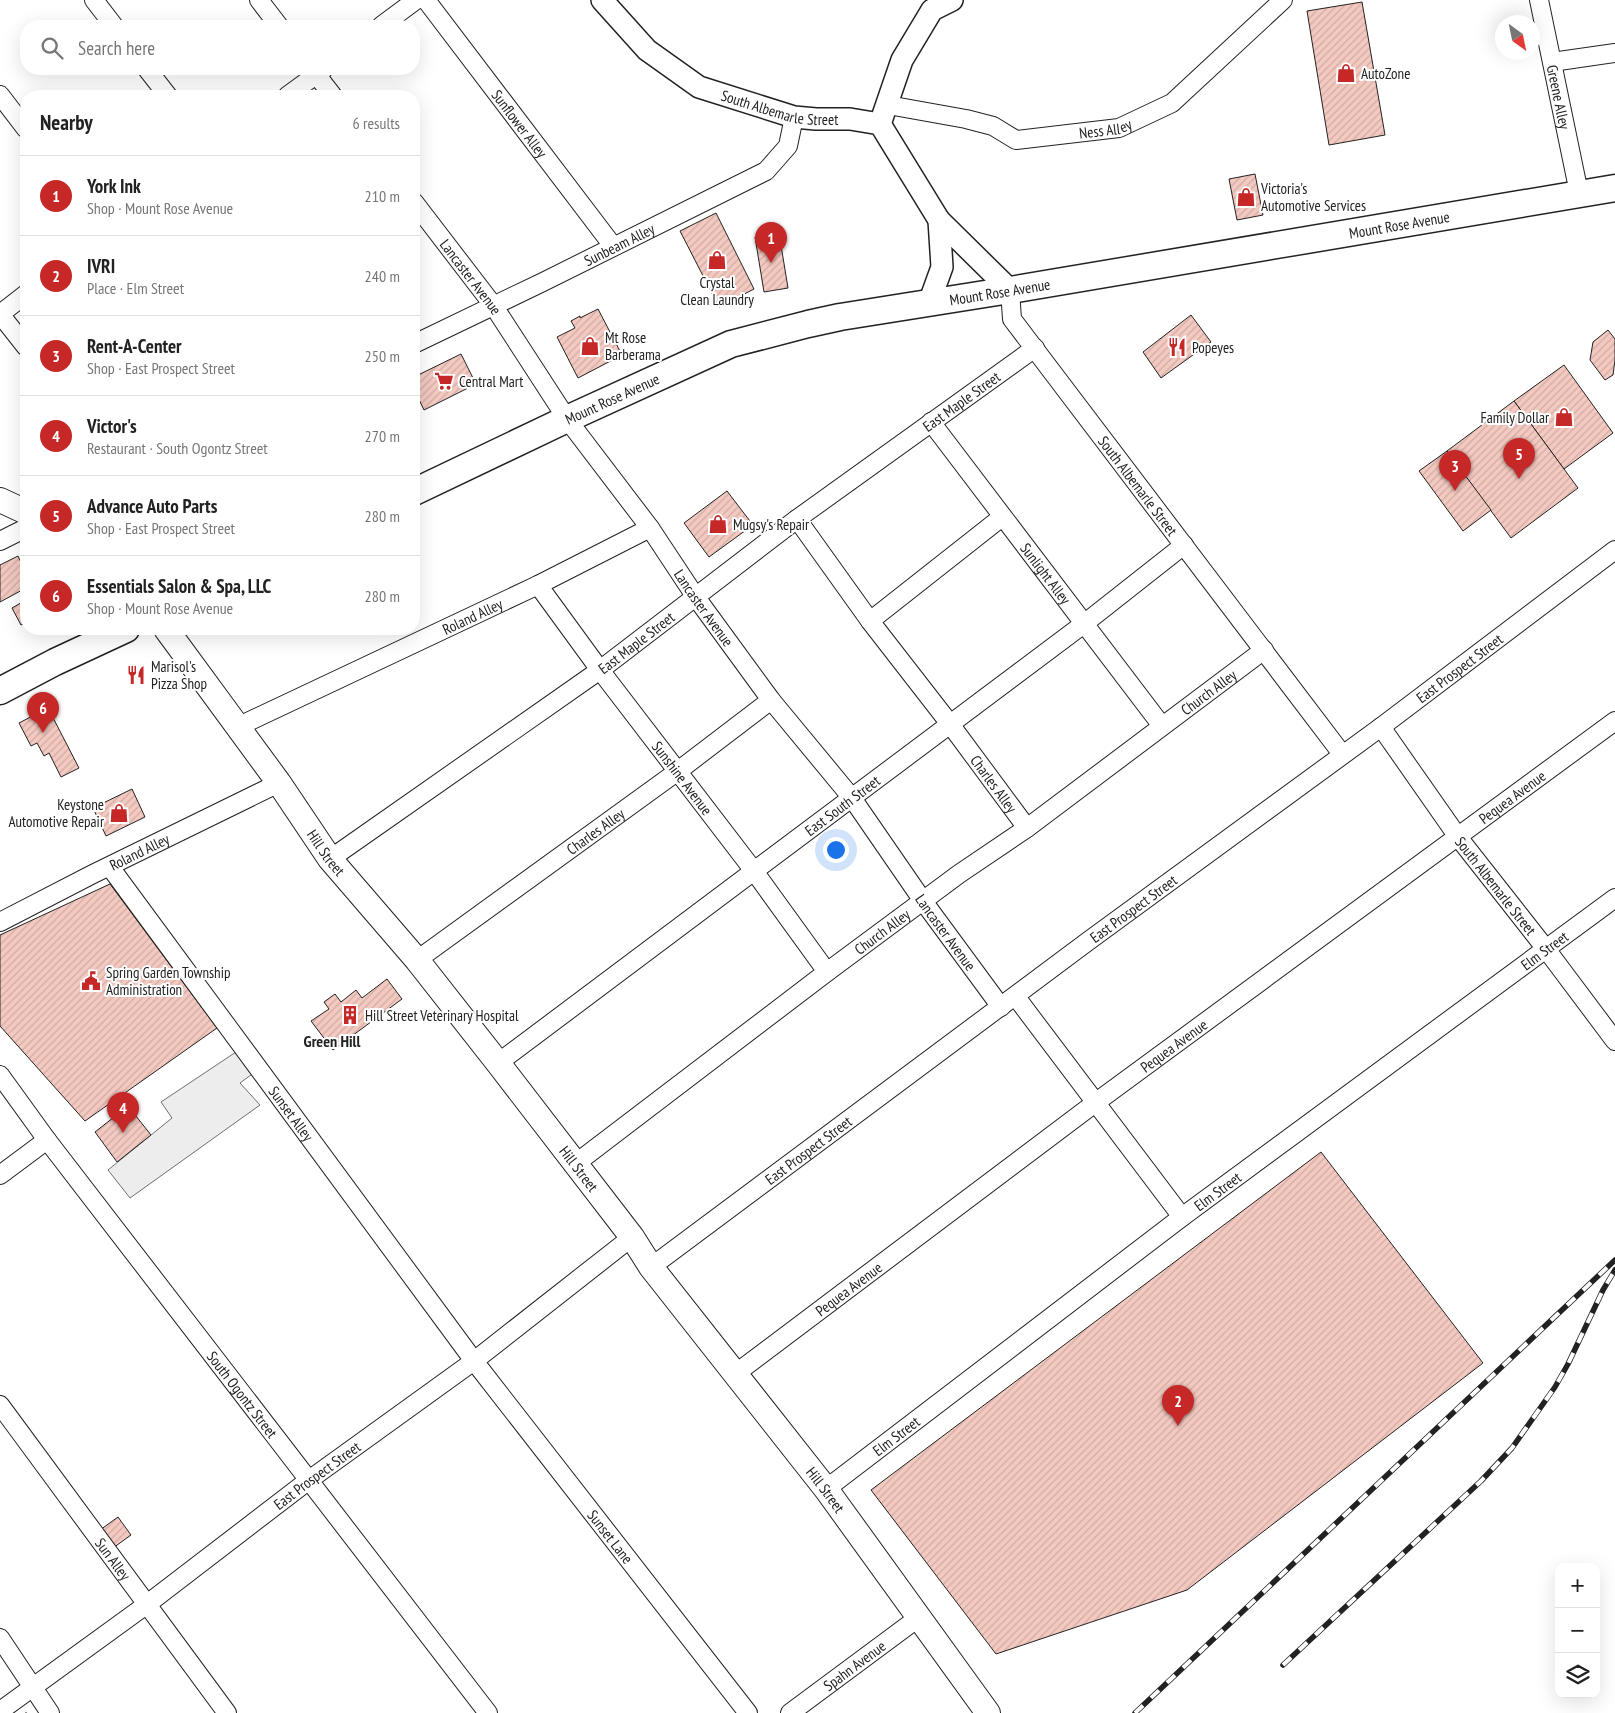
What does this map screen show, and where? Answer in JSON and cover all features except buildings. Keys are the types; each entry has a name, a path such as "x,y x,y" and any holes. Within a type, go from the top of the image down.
{"main road":[{"name":"Mount Rose Avenue","path":"420,489 567,419 732,344 840,317 1615,188"},
{"path":"0,500 20,509"},
{"path":"0,691 55,662 113,635"},
{"name":"Hill Street","path":"170,635 279,783 330,859 417,960 498,1063 632,1237 651,1267 826,1489 988,1713"}],"street":[{"path":"94,0 109,20"},
{"path":"258,0 274,20"},
{"path":"389,20 416,0"},
{"name":"Sunflower Alley","path":"426,0 613,246"},
{"name":"South Albemarle Street","path":"602,0 647,50 699,87 794,117 850,119 884,114"},
{"path":"952,0 932,10 902,60 884,114 939,220 1010,290"},
{"name":"Ness Alley","path":"884,114 966,119 994,126 1016,140 1119,128 1172,103 1283,0"},
{"name":"Greene Alley","path":"1539,0 1580,193"},
{"path":"1552,62 1615,53"},
{"path":"152,75 163,90"},
{"path":"294,90 312,75"},
{"path":"320,75 329,90"},
{"path":"0,95 20,121"},
{"name":"Sunbeam Alley","path":"420,341 766,171 788,146 794,117"},
{"name":"Lancaster Avenue","path":"420,210 493,305 567,419 650,528 695,596 772,700 852,798 923,901 1001,1008"},
{"path":"929,303 942,267 939,220"},
{"name":"South Albemarle Street","path":"1010,290 1012,319 1342,754"},
{"path":"20,299 0,314 20,339"},
{"name":"East Maple Street","path":"330,859 600,670 797,519 1035,348"},
{"name":"Sunlight Alley","path":"931,422 1162,726"},
{"path":"870,621 1002,517"},
{"name":"Charles Alley","path":"797,519 870,621 1027,828"},
{"name":"Roland Alley","path":"237,727 538,585 650,528"},
{"path":"0,541 20,531"},
{"name":"East South Street","path":"498,1063 1085,624 1184,546"},
{"name":"East Prospect Street","path":"651,1267 1380,727 1615,550"},
{"name":"Sunshine Avenue","path":"538,585 600,670 754,871 827,972"},
{"name":"Church Alley","path":"575,1164 827,972 923,901 1027,828 1264,650"},
{"name":"Charles Alley","path":"417,960 678,771 772,700"},
{"name":"Pequea Avenue","path":"734,1374 1095,1103 1615,721"},
{"name":"South Albemarle Street","path":"1380,727 1458,837 1546,948 1615,1042"},
{"name":"Roland Alley","path":"0,922 279,783"},
{"name":"Sunset Alley","path":"110,867 474,1361"},
{"name":"Elm Street","path":"826,1489 1182,1217 1615,898"},
{"path":"1016,997 1182,1217"},
{"name":"South Ogontz Street","path":"0,1075 47,1140 488,1713"},
{"path":"0,1175 47,1140"},
{"name":"East Prospect Street","path":"0,1711 146,1605 309,1480 474,1361 632,1237"},
{"name":"Sunset Lane","path":"474,1361 748,1713"},
{"name":"Sun Alley","path":"0,1406 226,1713"},
{"name":"Spahn Avenue","path":"790,1713 918,1618"},
{"path":"0,1638 50,1713"}],"shaded area":[{"path":"236,1052 255,1072 240,1083 260,1105 130,1198 108,1170 172,1118 161,1102"}],"railway":[{"path":"1135,1713 1615,1260"},
{"path":"1283,1665 1481,1481 1512,1448 1555,1387 1603,1290 1615,1270"}],"place":[{"name":"AutoZone","path":"1346,73"},
{"name":"Victoria's Automotive Services","path":"1246,197"},
{"name":"Crystal Clean Laundry","path":"717,260"},
{"name":"York Ink","path":"771,263"},
{"name":"Mt Rose Barberama","path":"590,346"},
{"name":"Popeyes","path":"1177,347"},
{"name":"Central Mart","path":"444,381"},
{"name":"Family Dollar","path":"1564,417"},
{"name":"Advance Auto Parts","path":"1519,479"},
{"name":"Rent-A-Center","path":"1455,491"},
{"name":"Mugsy's Repair","path":"718,524"},
{"name":"Marisol's Pizza Shop","path":"136,675"},
{"name":"Essentials Salon & Spa, LLC","path":"43,733"},
{"name":"Keystone Automotive Repair","path":"119,813"},
{"name":"Spring Garden Township Administration","path":"91,981"},
{"name":"Hill Street Veterinary Hospital","path":"350,1015"},
{"name":"Victor's","path":"123,1133"},
{"name":"IVRI","path":"1178,1426"}],"district":[{"name":"Green Hill","path":"332,1041"}]}
